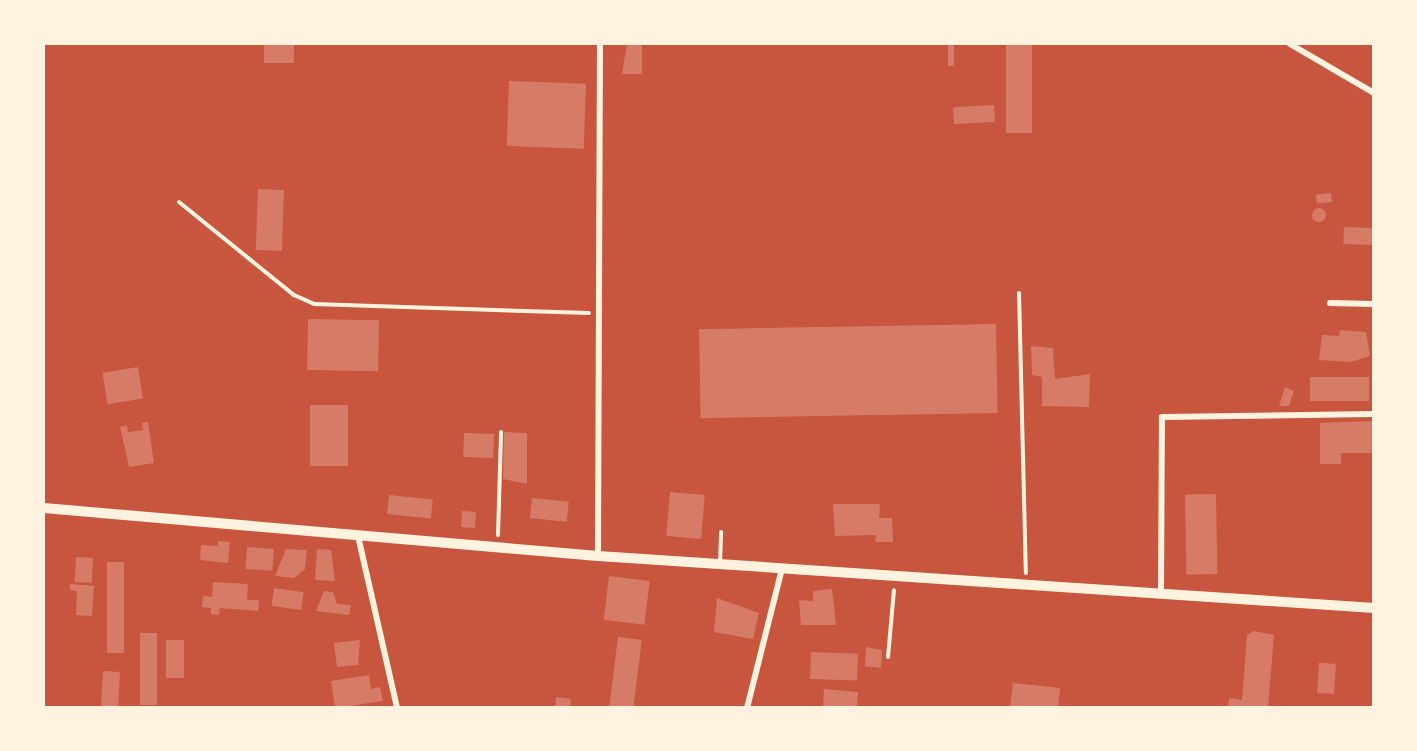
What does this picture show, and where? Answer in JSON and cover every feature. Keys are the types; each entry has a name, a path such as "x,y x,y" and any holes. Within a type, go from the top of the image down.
{"street":[{"path":"598,556 600,44"},
{"path":"1290,44 1374,93"},
{"path":"1330,303 1374,304"},
{"path":"1161,594 1162,417 1374,414"},
{"path":"44,508 598,556 1374,608"},
{"path":"358,536 397,708"},
{"path":"747,708 782,569"}],"lane":[{"path":"720,565 721,532"}],"path":[{"path":"178,202 294,295 314,304 598,313"},
{"path":"1019,293 1026,586"},
{"path":"497,548 501,432"},
{"path":"888,657 894,577"}],"building":[{"path":"264,44 294,44 294,63 264,63"},
{"path":"627,44 642,44 642,74 622,74"},
{"path":"948,44 954,44 954,66 948,66"},
{"path":"1006,44 1032,44 1032,133 1006,133"},
{"path":"509,81 586,84 584,149 507,146"},
{"path":"994,105 995,122 954,124 953,107"},
{"path":"258,189 284,190 282,251 256,250"},
{"path":"1331,193 1332,202 1317,204 1316,195"},
{"path":"1316,208 1322,208 1326,215 1322,222 1316,222 1312,218 1312,212"},
{"path":"1344,227 1374,228 1373,245 1343,244"},
{"path":"308,319 379,320 378,371 307,370"},
{"path":"996,324 998,413 701,418 699,329"},
{"path":"1340,330 1366,332 1370,356 1351,362 1319,360 1322,335 1339,336"},
{"path":"1031,346 1053,348 1055,379 1090,374 1089,407 1042,406 1042,377 1032,375"},
{"path":"138,367 143,399 107,404 102,373"},
{"path":"1310,377 1369,377 1369,401 1310,401"},
{"path":"1285,387 1294,391 1289,406 1279,406"},
{"path":"310,405 348,405 348,466 310,466"},
{"path":"1374,421 1374,453 1341,453 1341,464 1320,464 1320,423"},
{"path":"148,422 154,463 129,467 120,427 127,425 128,432 143,430 142,423"},
{"path":"504,432 527,433 527,484 503,479"},
{"path":"464,433 494,434 493,458 463,457"},
{"path":"670,492 705,495 701,539 666,536"},
{"path":"1216,494 1217,574 1186,575 1185,495"},
{"path":"389,495 433,500 431,518 387,514"},
{"path":"532,498 569,502 567,522 530,518"},
{"path":"833,504 880,504 879,518 892,518 893,542 875,542 876,535 835,536"},
{"path":"462,511 476,512 475,528 461,527"},
{"path":"218,541 230,542 228,563 200,560 201,545 218,546"},
{"path":"247,547 274,549 272,571 245,569"},
{"path":"286,549 307,550 305,569 294,578 275,576"},
{"path":"317,549 331,550 335,581 315,580"},
{"path":"76,557 93,558 92,583 75,582"},
{"path":"107,562 124,562 124,653 107,653"},
{"path":"609,576 650,581 644,625 604,620"},
{"path":"213,582 248,584 247,600 259,600 258,611 220,608 219,615 211,614 211,608 202,607 203,596 212,597"},
{"path":"70,584 94,586 92,616 76,615 77,591 70,590"},
{"path":"274,588 304,592 301,610 271,606"},
{"path":"832,589 836,625 801,625 799,600 813,601 813,591"},
{"path":"324,591 333,592 337,604 351,605 349,615 316,611"},
{"path":"717,598 759,613 753,639 714,632"},
{"path":"1254,631 1274,635 1268,708 1228,708 1229,698 1242,700 1247,635"},
{"path":"140,633 157,633 157,705 140,705"},
{"path":"618,637 642,640 633,708 609,708"},
{"path":"166,640 184,640 184,678 166,678"},
{"path":"360,640 358,665 337,667 334,643"},
{"path":"866,647 882,650 881,668 865,666"},
{"path":"811,652 858,654 857,681 810,679"},
{"path":"1319,663 1336,664 1334,694 1317,693"},
{"path":"103,671 120,672 118,708 101,708"},
{"path":"369,675 371,689 380,687 383,701 335,708 331,681"},
{"path":"1013,683 1060,688 1058,708 1010,708"},
{"path":"824,689 858,692 857,708 823,708"},
{"path":"556,697 571,699 570,708 555,708"}]}
